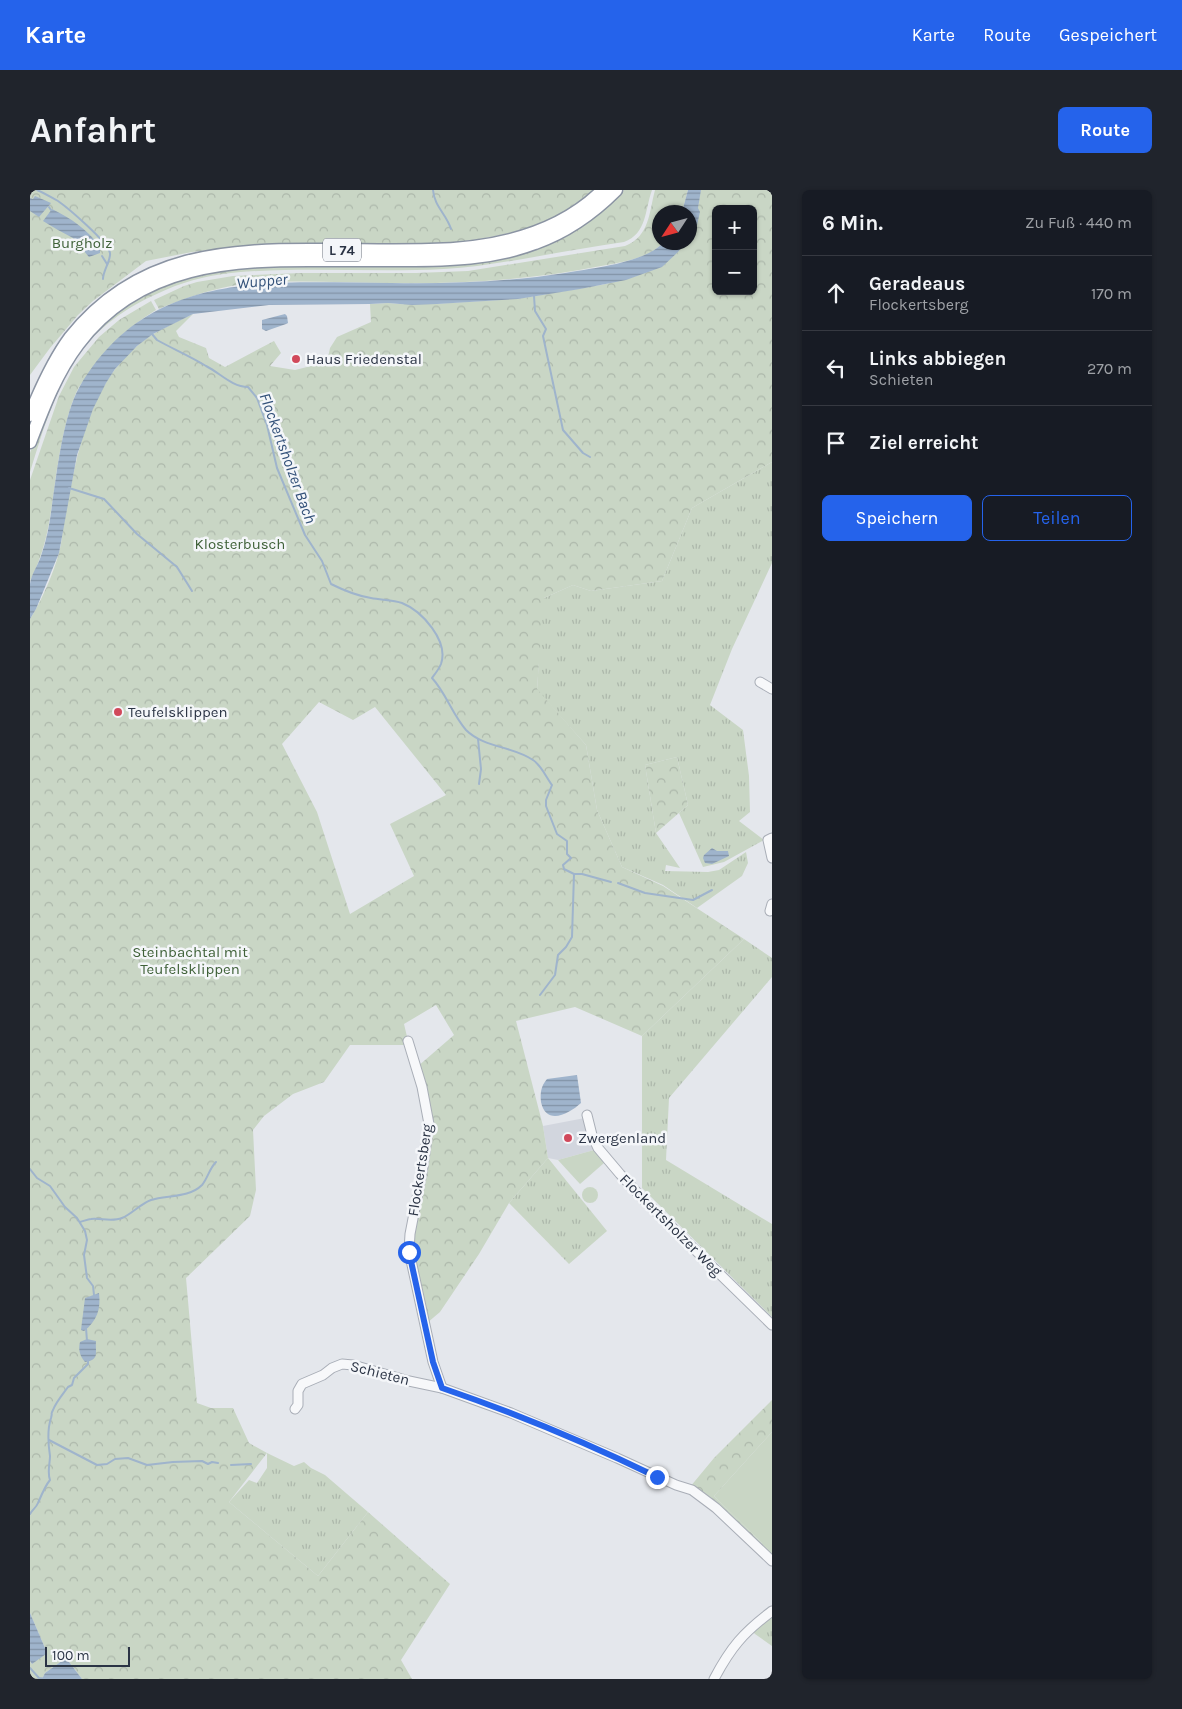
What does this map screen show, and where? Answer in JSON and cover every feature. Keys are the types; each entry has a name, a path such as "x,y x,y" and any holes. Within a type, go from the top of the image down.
{"highway":[{"name":"L 74","path":"30,415 41,388 57,358 70,338 85,321 117,294 158,270 178,263 210,256 253,251 442,250 484,246 518,238 546,228 582,207 603,190"},
{"name":"L 74","path":"30,442 53,386 79,343 114,308 134,294 162,279 195,269 254,260 443,260 494,254 534,243 565,229 587,216 616,190"}],"street":[{"path":"760,682 772,689"},
{"path":"772,838 768,840 772,858"},
{"name":"Flockertsberg","path":"408,1041 422,1086 429,1124 410,1234 409,1252 433,1362 442,1388"},
{"name":"Flockertsholzer Weg","path":"587,1115 592,1135 598,1148 620,1174 643,1199 772,1325"},
{"name":"Schieten","path":"295,1409 298,1405 298,1391 302,1384 342,1364 353,1365 442,1388 510,1413 676,1485 692,1490 716,1508 772,1561"},
{"path":"714,1679 734,1645 756,1622 772,1610"}],"shaded area":[{"name":"Zwergenland","path":"585,1118 594,1150 558,1160 548,1158 543,1126"}],"green space":[{"name":"Burgholz","path":"30,190 594,190 576,204 542,223 518,231 479,239 441,244 253,245 192,252 146,261 93,301 78,315 30,375"},
{"path":"624,190 652,190 641,227 632,238 624,242 494,264 454,268 285,270 234,273 196,279 146,299 104,327 78,355 64,379 53,405 30,472 30,453 41,421 53,392 82,346 124,304 164,283 232,267 390,264 590,219 608,206"},
{"path":"655,190 688,190 684,205 652,205 652,250 654,250 626,261 548,275 470,282 270,282 231,286 212,290 159,309 154,300 197,282 233,276 300,273 468,271 625,246 633,242 644,230"},
{"path":"701,190 772,190 772,454 718,488 677,418 668,444 653,470 653,535 575,560 570,576 565,584 543,597 573,585 591,591 662,581 692,508 772,462 772,563 732,649 710,705 743,730 749,776 750,812 739,821 764,840 724,862 703,867 679,813 688,805 677,757 645,765 656,833 680,868 666,865 665,871 708,872 719,870 746,852 748,863 742,876 697,908 663,885 622,867 597,810 586,745 537,690 539,659 531,682 533,690 570,735 579,751 588,802 595,821 588,833 577,826 567,773 557,755 535,741 477,720 467,710 461,698 455,658 439,621 432,611 421,601 409,595 362,586 343,568 299,491 277,420 263,393 383,355 373,309 400,309 404,304 518,299 602,285 626,280 662,267 680,250 697,250 697,212"},
{"name":"Klosterbusch","path":"701,190 772,190 772,462 692,508 662,581 591,591 573,585 544,598 537,689 586,745 597,810 622,867 663,886 744,939 642,1036 575,1007 516,1021 543,1126 548,1158 509,1203 479,1254 440,1312 427,1323 413,1259 411,1235 431,1119 417,1067 454,1035 436,1005 404,1024 409,1045 350,1045 324,1082 293,1094 264,1116 253,1130 256,1190 250,1216 186,1278 197,1403 211,1408 233,1408 249,1443 267,1453 229,1502 318,1576 368,1512 450,1584 401,1660 412,1679 82,1679 66,1658 45,1673 42,1679 30,1679 30,1661 32,1664 45,1648 30,1613 30,619 47,587 57,559 73,474 86,427 95,404 106,383 120,363 137,346 171,324 193,314 176,331 179,337 206,348 209,358 225,367 274,341 281,353 270,366 295,370 327,362 330,348 337,337 371,322 370,304 412,305 518,299 602,285 637,276 680,250 697,250 697,212","holes":["319,702 353,720 375,707 446,795 390,824 414,876 350,914 317,812 282,744"]},
{"path":"151,301 156,310 113,343 82,382 74,397 61,447 47,533 36,569 30,581 30,480 59,396 74,367 99,337 119,320"},
{"path":"677,757 688,805 656,833 645,765"},
{"path":"744,939 772,958 772,977 669,1098 666,1160 772,1224 772,1317 642,1188 642,1036"},
{"path":"594,1150 604,1163 580,1184 558,1160"},
{"path":"548,1158 607,1231 569,1264 509,1203"},
{"path":"590,1187 596,1189 598,1195 596,1201 590,1203 584,1201 582,1195 584,1189"},
{"path":"772,1400 772,1432 714,1496 762,1543 759,1546 690,1487 714,1458"},
{"path":"772,1432 772,1558 759,1546 762,1543 714,1496"},
{"path":"267,1453 294,1466 304,1462 325,1475 368,1512 318,1576 229,1502 249,1480 257,1483 267,1468"},
{"path":"772,1607 772,1646 755,1634 747,1625"}],"water":[{"path":"688,190 701,190 698,208 700,212 697,225 697,205 684,205"},
{"path":"35,196 51,203 39,217 30,211 30,198 33,199"},
{"path":"52,209 72,220 89,234 100,246 100,253 89,257 73,238 43,221"},
{"path":"654,250 680,250 662,267 626,280 518,299 412,305 388,303 269,305 193,314 153,334 137,346 115,369 93,409 77,455 59,553 30,619 30,584 47,537 65,428 74,398 80,386 109,347 141,320 178,301 217,290 259,284 302,282 478,282 603,267 644,255"},
{"path":"285,314 288,323 266,331 262,329 262,320"},
{"path":"712,848 717,851 728,851 729,856 712,864 705,863 704,855"},
{"path":"577,1075 581,1103 570,1111 558,1116 548,1114 541,1102 543,1084 547,1079"},
{"path":"99,1293 99,1309 95,1319 84,1331 81,1330 85,1298"},
{"path":"87,1339 96,1341 96,1352 93,1359 85,1362 80,1353 79,1345 80,1342"},
{"path":"30,1613 46,1654 32,1664 30,1661"},
{"path":"66,1658 82,1679 42,1679 45,1673"}],"waterway":[{"path":"37,190 58,201 108,248 110,256 103,279"},
{"path":"433,190 438,206 451,229"},
{"path":"102,256 107,264"},
{"path":"534,296 535,311 546,329 543,336 563,430 583,453 590,457"},
{"name":"Flockertsholzer Bach","path":"152,334 157,340 200,362 231,382 248,387 257,398 267,425 277,468 305,535 322,561 331,584 361,596 402,603 418,613 432,628 441,646 441,664 432,678 461,724 473,736 490,744 525,755 536,762 552,785 546,800 546,806 557,834 567,841 567,854 571,858 563,865 564,869 574,874 572,937 558,955 555,975 540,995"},
{"path":"69,488 104,499 137,534 177,567 192,591"},
{"path":"478,739 481,769 479,784"},
{"path":"574,874 582,874 611,882"},
{"path":"618,883 645,893 693,900 712,890"},
{"path":"80,1222 91,1219 118,1219 151,1200 191,1192 202,1185 216,1162"},
{"path":"30,1169 37,1178 50,1186 65,1207 77,1218 85,1231 87,1240 84,1255 87,1278 93,1286 94,1295"},
{"path":"86,1328 87,1341"},
{"path":"30,1514 50,1480 48,1437 52,1413 60,1398 68,1387 72,1385 74,1378 88,1364 88,1361"},
{"path":"49,1440 97,1465 107,1464 115,1459 128,1458 147,1465 202,1461 208,1464 212,1462 218,1463"},
{"path":"231,1465 251,1464"},
{"path":"30,1668 39,1678 46,1679"}],"place":[{"name":"Haus Friedenstal","path":"296,359"},
{"name":"Teufelsklippen","path":"118,712"},
{"name":"Zwergenland","path":"568,1138"}],"route":[{"path":"409,1252 433,1362 442,1388 510,1413 657,1477"}],"water label":[{"name":"Wupper","path":"262,281"}],"park label":[{"name":"Steinbachtal mit Teufelsklippen","path":"190,960"}]}
